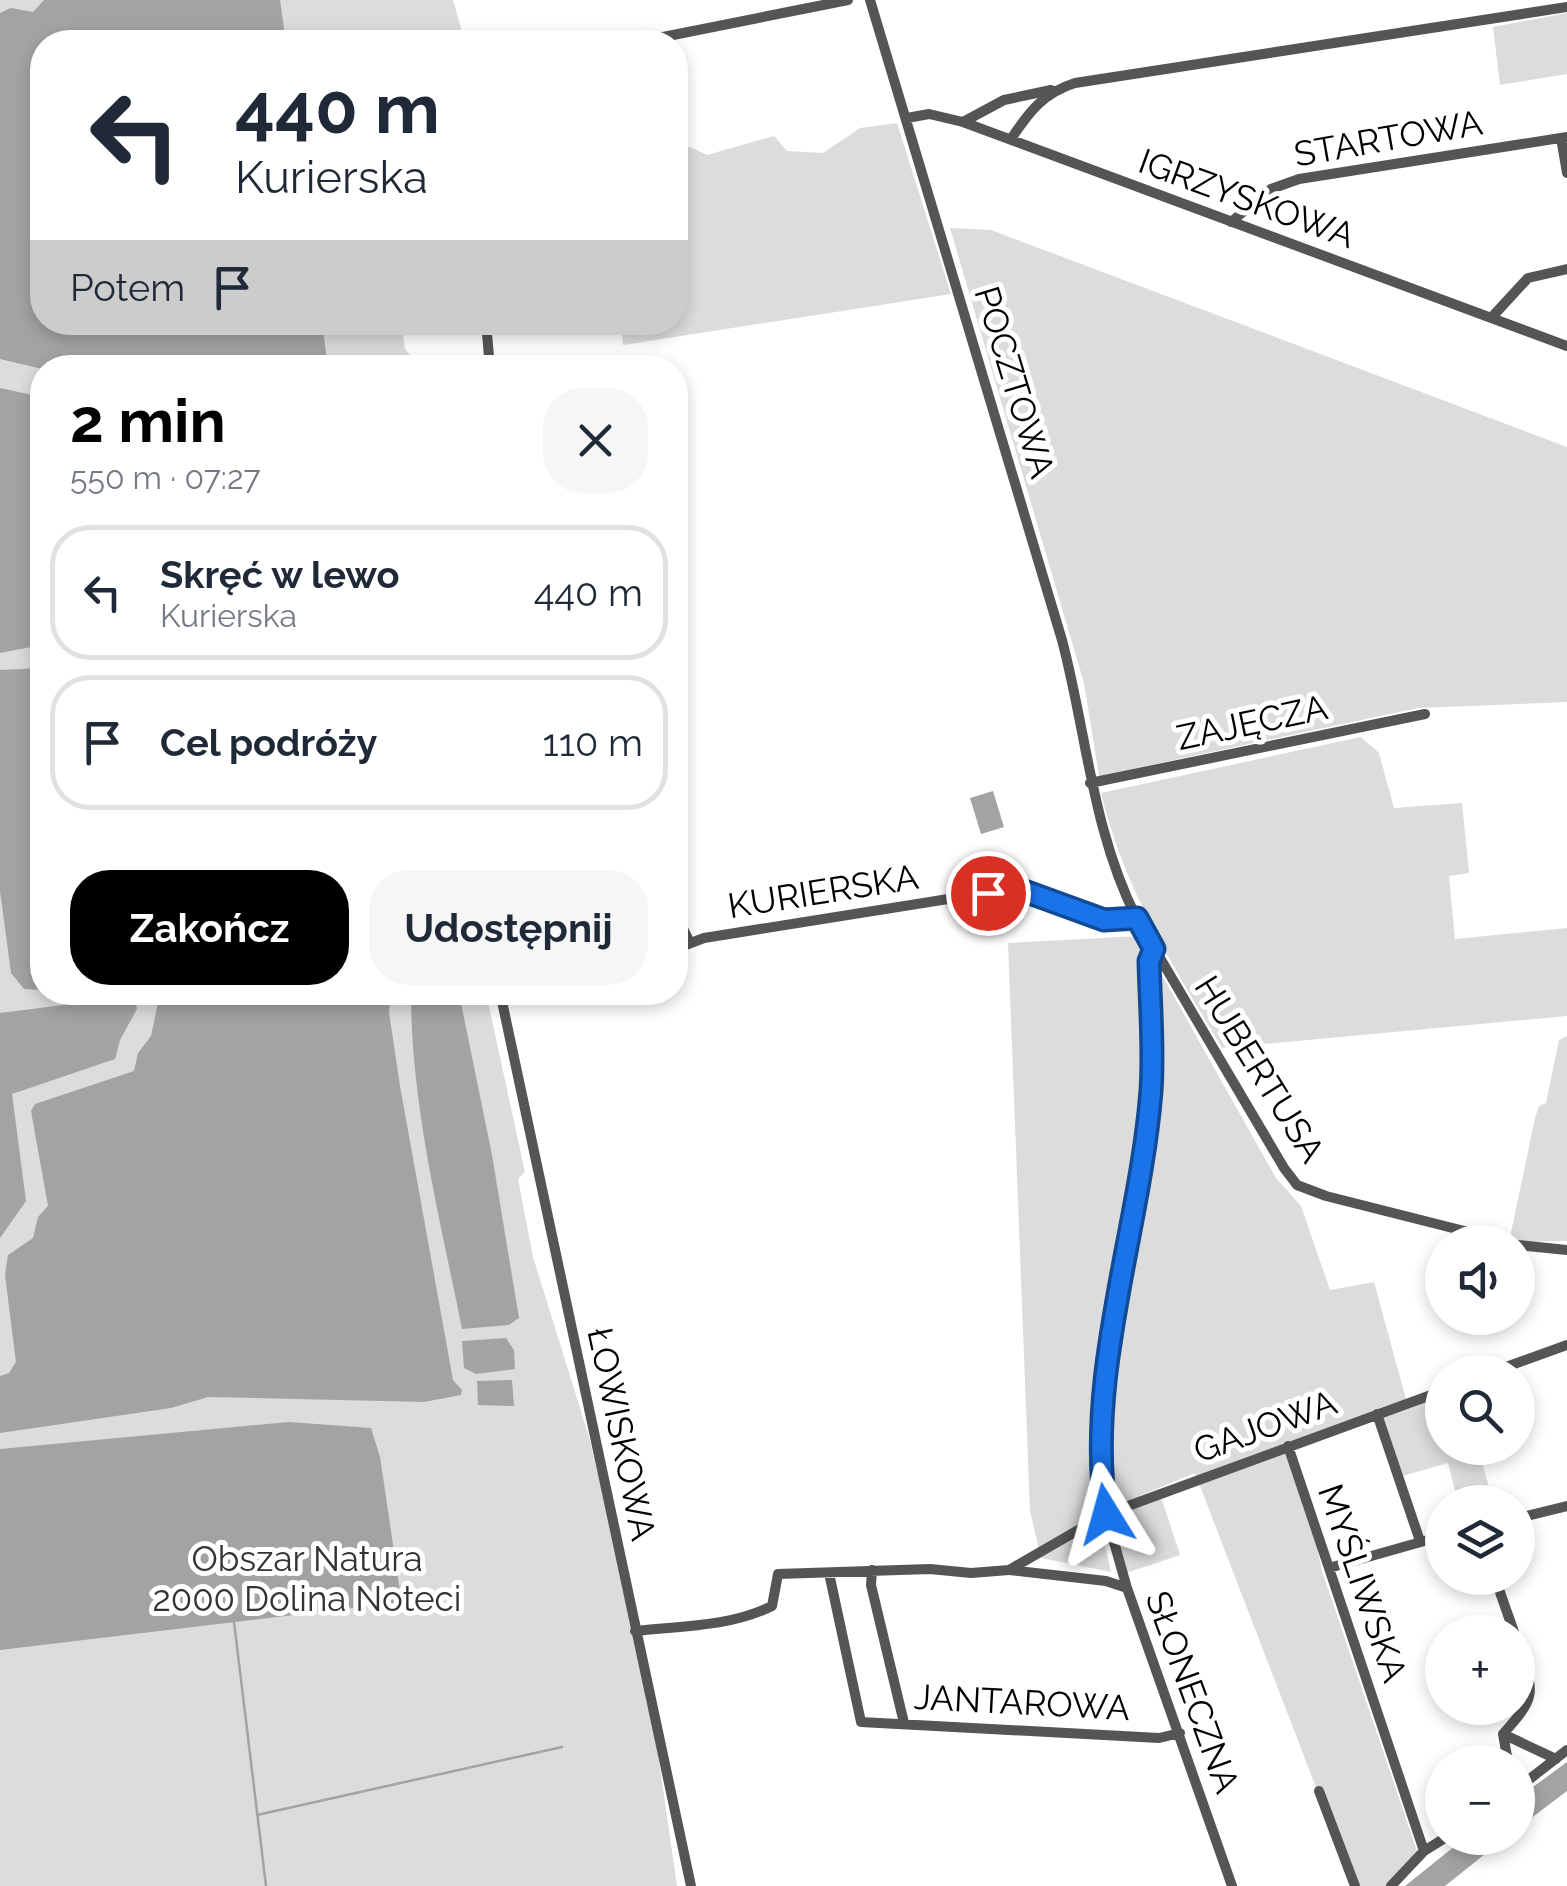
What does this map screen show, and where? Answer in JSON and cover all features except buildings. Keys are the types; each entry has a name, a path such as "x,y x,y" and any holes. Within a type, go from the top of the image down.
{"street":[{"path":"688,32 848,0"},
{"name":"POCZTOWA","path":"870,0 1062,640 1080,714 1090,783"},
{"path":"963,122 1004,100 1074,83 1567,8"},
{"path":"1011,139 1030,109 1055,90"},
{"name":"IGRZYSKOWA","path":"907,118 930,114 963,122 1567,346"},
{"path":"1564,138 1567,173"},
{"name":"STARTOWA","path":"1232,222 1271,189 1299,178 1564,138"},
{"path":"1492,317 1528,278 1567,269"},
{"name":"ZAJĘCZA","path":"1090,783 1425,714"},
{"name":"HUBERTUSA","path":"1090,783 1120,882 1137,918 1297,1185 1441,1225"},
{"name":"KURIERSKA","path":"690,943 1016,888 1104,920 1137,918"},
{"path":"688,939 690,943"},
{"name":"SŁONECZNA","path":"1154,949 1149,961 1151,1090 1099,1464 1106,1514 1127,1588 1232,1886"},
{"name":"ŁOWISKOWA","path":"503,1005 691,1886"},
{"path":"1535,1247 1567,1250"},
{"path":"1535,1357 1567,1345"},
{"name":"GAJOWA","path":"1106,1514 1425,1397"},
{"path":"1377,1414 1420,1541"},
{"name":"MYŚLIWSKA","path":"1288,1446 1424,1851"},
{"path":"1535,1514 1567,1506"},
{"path":"1009,1570 1106,1514"},
{"path":"1329,1568 1425,1540"},
{"path":"635,1631 705,1624 758,1613 772,1606 778,1574 949,1569 971,1574 1009,1570 1106,1581 1127,1588"},
{"path":"872,1570 871,1585 904,1723"},
{"name":"JANTAROWA","path":"829,1572 861,1722 1165,1738 1180,1733"},
{"path":"1502,1734 1511,1725"},
{"path":"1502,1734 1556,1759"},
{"path":"1502,1734 1504,1745"},
{"path":"1535,1775 1567,1750"},
{"path":"1319,1791 1354,1886"},
{"path":"1391,1886 1424,1851"}],"green space":[{"name":"Obszar Natura 2000 Dolina Noteci","path":"0,0 453,0 462,30 30,30 30,335 403,335 410,355 30,355 30,1005 489,1005 525,1172 518,1179 533,1257 589,1437 647,1677 677,1886 0,1886"},
{"path":"1567,13 1567,74 1500,85 1493,27"},
{"path":"897,123 951,294 688,335 688,147 707,155 774,136 787,151 823,153 860,128"},
{"path":"950,228 991,230 1567,447 1567,702 1418,708 1099,776 1084,683"},
{"path":"622,335 687,335 623,345"},
{"path":"1361,737 1379,753 1394,808 1462,803 1469,873 1449,876 1455,939 1567,928 1567,1016 1222,1048 1136,894 1101,793"},
{"path":"1140,936 1276,1178 1301,1206 1330,1290 1374,1282 1407,1403 1425,1397 1425,1465 1441,1465 1399,1477 1377,1414 1285,1444 1310,1512 1322,1571 1417,1851 1387,1886 1354,1886 1195,1473 1098,1513 1111,1572 1041,1558 1030,1511 1008,943"},
{"path":"1567,1036 1567,1241 1535,1242 1535,1225 1513,1225 1535,1118 1539,1106 1546,1103 1559,1040"},
{"path":"1449,1465 1483,1465 1488,1485 1454,1485"},
{"path":"1162,1500 1180,1555 1126,1573 1111,1519"}],"shaded area":[{"path":"44,0 280,0 284,30 30,30 30,335 324,335 326,355 30,355 30,366 0,359 0,13 11,8 33,12"},
{"path":"0,388 30,394 30,647 0,653"},
{"path":"30,669 30,989 24,989 11,973 0,891 0,670"},
{"path":"993,791 1004,827 981,834 970,798"},
{"path":"63,1005 136,1005 137,1009 120,1040 115,1059 12,1094 26,1201 0,1238 0,1013"},
{"path":"157,1005 390,1005 400,1086 453,1380 462,1390 461,1395 424,1402 208,1397 171,1408 0,1433 0,1376 9,1373 16,1362 5,1275 8,1255 33,1238 38,1217 48,1206 31,1111 35,1104 134,1071 138,1053 151,1036"},
{"path":"411,1005 461,1005 519,1318 509,1325 462,1329 421,1120"},
{"path":"506,1338 514,1350 515,1369 476,1374 464,1368 462,1341"},
{"path":"512,1380 514,1406 478,1405 477,1381"},
{"path":"289,1422 371,1428 380,1457 401,1598 396,1603 0,1650 0,1449"},
{"path":"1567,1762 1567,1791 1535,1815 1535,1786"},
{"path":"1444,1855 1484,1855 1445,1886 1405,1886"}],"waterway":[{"path":"234,1622 266,1886"},
{"path":"257,1815 562,1747"}],"route":[{"path":"988,893 1016,888 1104,920 1128,922 1137,918 1154,949 1149,961 1151,1090 1102,1424 1099,1464 1106,1514"}]}
